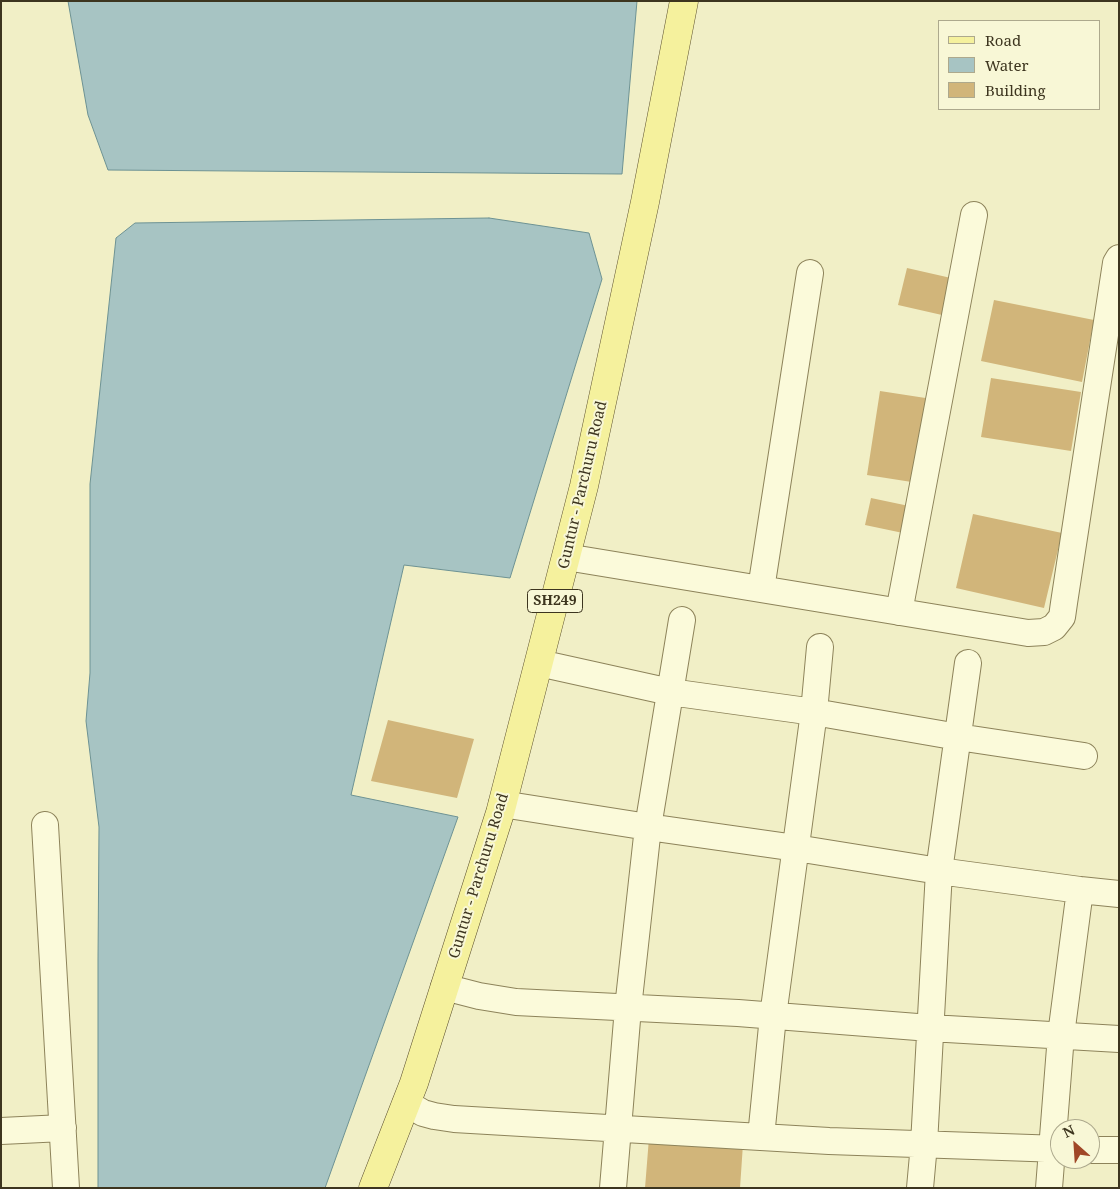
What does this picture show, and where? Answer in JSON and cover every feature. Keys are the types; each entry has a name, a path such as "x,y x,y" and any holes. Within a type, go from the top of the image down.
{"main road":[{"name":"Guntur - Parchuru Road","path":"374,1188 414,1083 502,804 539,663 584,486 631,268 684,1"}],"street":[{"path":"898,612 974,214"},
{"path":"566,557 1028,633 1044,632 1054,627 1062,617 1116,263 1119,258"},
{"path":"762,589 810,273"},
{"path":"613,1188 628,1008 648,827 682,620"},
{"path":"760,1137 773,1016 814,712 820,647"},
{"path":"539,663 670,692 814,712 958,737 1084,756"},
{"path":"920,1188 938,871 968,663"},
{"path":"502,804 938,871 1119,894"},
{"path":"45,825 66,1188"},
{"path":"1057,1119 1061,1035 1080,890"},
{"path":"444,987 479,996 516,1002 773,1016 930,1028 1119,1039"},
{"path":"406,1103 434,1116 454,1119 760,1137 1050,1149"},
{"path":"1,1131 63,1128"},
{"path":"1100,1150 1119,1150"},
{"path":"1048,1188 1052,1169"}],"water":[{"path":"68,1 637,1 622,174 108,170 88,115"},
{"path":"489,218 589,233 602,279 510,578 404,565 351,795 458,817 325,1188 98,1188 99,827 86,721 90,673 90,484 116,238 135,223"}],"building":[{"path":"907,268 951,278 942,315 898,305"},
{"path":"994,300 1094,320 1082,382 981,361"},
{"path":"991,378 1081,392 1071,451 981,437"},
{"path":"880,391 932,399 918,483 867,475"},
{"path":"871,498 909,506 903,533 865,525"},
{"path":"973,514 1062,533 1044,608 956,588"},
{"path":"388,720 474,739 457,798 371,781"},
{"path":"649,1138 743,1144 740,1188 645,1188"}]}
